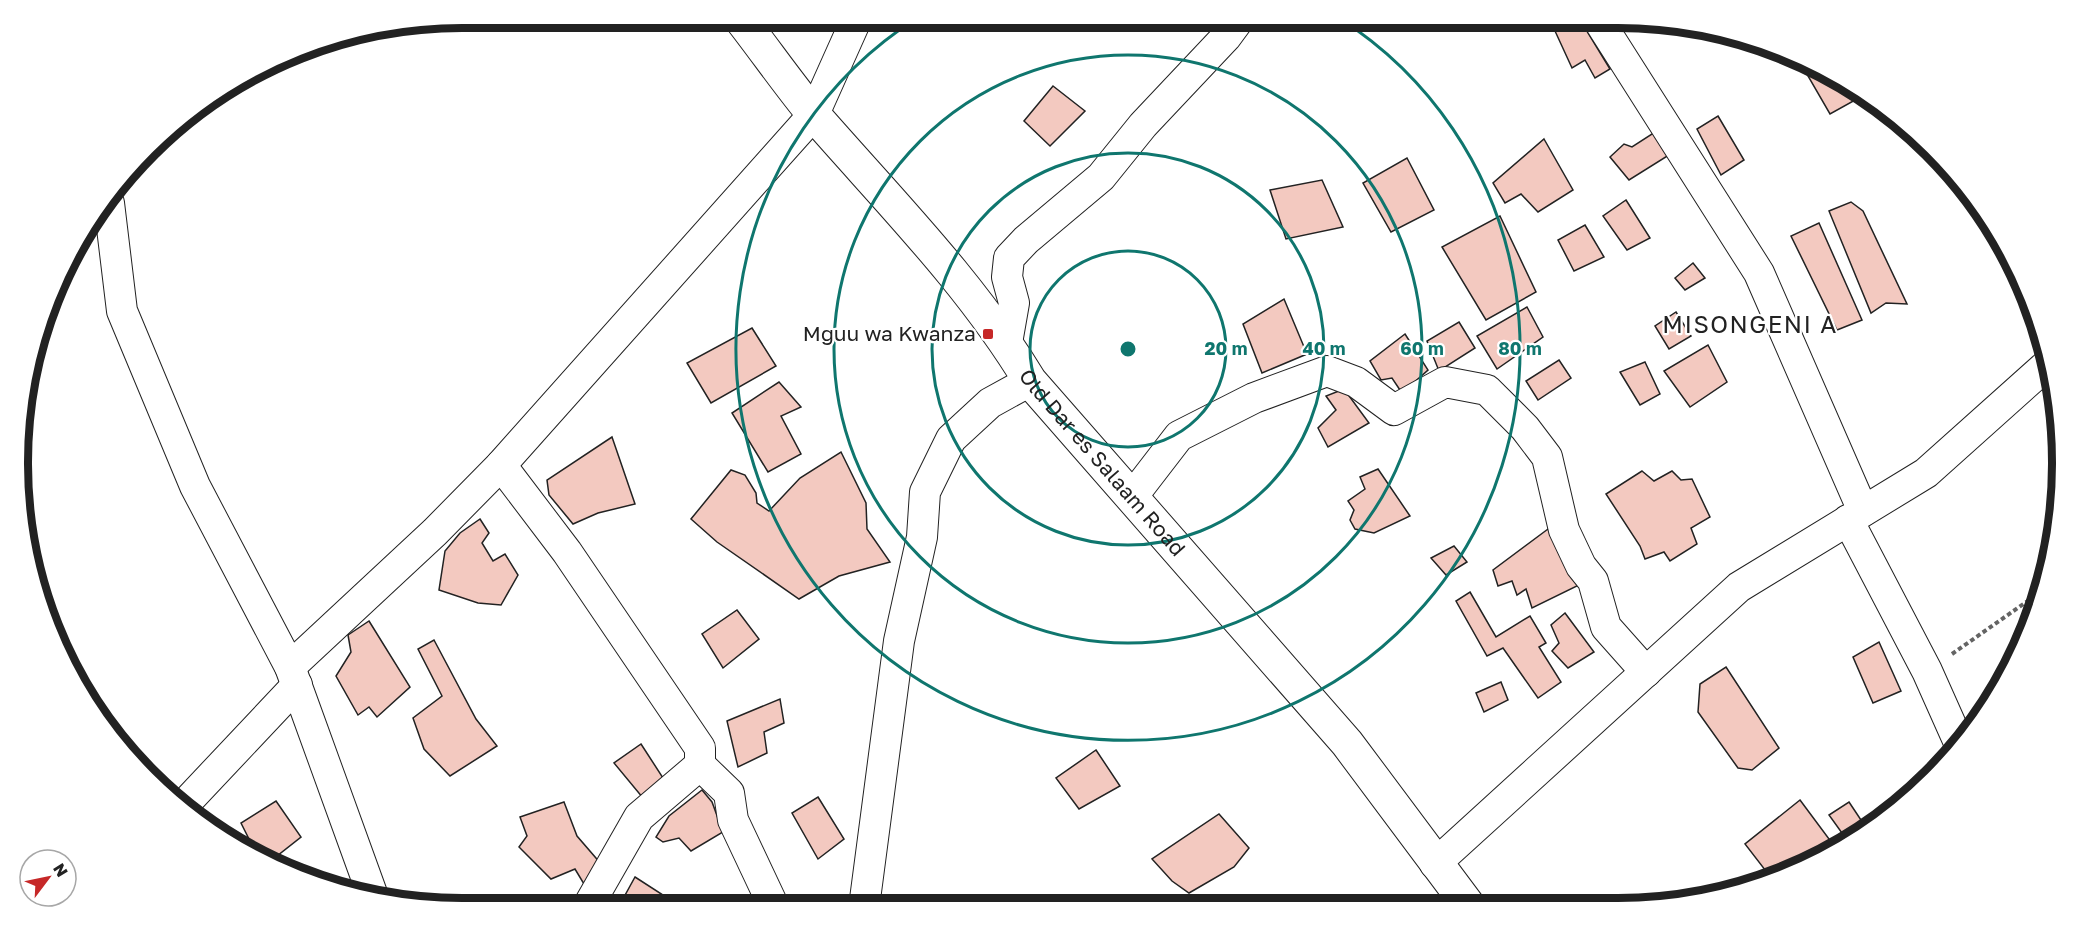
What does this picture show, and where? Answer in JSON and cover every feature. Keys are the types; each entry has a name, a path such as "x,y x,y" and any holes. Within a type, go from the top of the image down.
{"street":[{"name":"Old Dar es Salaam Road","path":"748,28 814,114 944,260 1007,343 1030,381 1347,743 1462,898"},
{"path":"188,800 293,676 501,465 814,114 853,28"},
{"path":"1007,343 1014,303 1007,277 1009,258 1026,240 1101,177 1143,125 1233,28"},
{"path":"1603,28 1759,273 1856,515 1956,736"},
{"path":"109,211 122,311 195,486 293,676 370,887"},
{"path":"1435,864 1739,587 1926,473 2042,369"},
{"path":"1132,497 1179,436 1254,398 1327,371 1356,382 1394,410 1445,382 1487,390 1525,428 1547,457 1564,530 1581,566 1593,581 1606,627 1646,672"},
{"path":"865,898 899,640 922,537 925,492 951,439 990,403 1030,381"},
{"path":"501,465 567,552 700,748 700,765 729,793 733,820 770,898"},
{"path":"593,898 639,818 700,765"}],"path":[{"path":"1927,671 2030,599"}],"building":[{"path":"1558,28 1585,28 1610,69 1595,78 1585,60 1572,68 1555,31"},
{"path":"1805,71 1856,100 1830,114"},
{"path":"1053,86 1085,111 1050,146 1024,121"},
{"path":"1718,116 1744,160 1721,175 1697,129"},
{"path":"1655,132 1669,155 1629,180 1610,157 1624,144 1632,147"},
{"path":"1544,139 1573,190 1538,212 1521,194 1505,203 1493,183"},
{"path":"1407,158 1434,210 1391,232 1363,183"},
{"path":"1322,180 1343,227 1286,239 1270,190"},
{"path":"1626,200 1650,238 1627,250 1603,216"},
{"path":"1851,202 1863,211 1907,304 1886,303 1871,313 1829,211"},
{"path":"1500,216 1536,292 1486,320 1442,247"},
{"path":"1819,223 1862,320 1837,330 1791,236"},
{"path":"1585,225 1604,257 1574,271 1558,240"},
{"path":"1693,263 1705,278 1685,290 1675,278"},
{"path":"1284,299 1307,354 1262,373 1243,324"},
{"path":"1527,307 1543,337 1497,369 1477,336"},
{"path":"1676,312 1691,336 1669,349 1655,326"},
{"path":"1459,322 1475,348 1439,371 1427,341"},
{"path":"752,328 776,366 711,403 687,363"},
{"path":"1405,334 1428,370 1402,393 1392,378 1381,380 1370,361"},
{"path":"1708,345 1727,382 1690,407 1664,371"},
{"path":"1559,360 1571,378 1538,400 1526,381"},
{"path":"1645,362 1660,394 1640,405 1620,372"},
{"path":"779,382 801,407 781,416 801,454 768,472 732,413"},
{"path":"1344,389 1369,423 1328,447 1318,428 1336,410 1326,396"},
{"path":"612,437 635,504 598,513 573,524 549,495 547,480"},
{"path":"841,452 866,503 867,529 890,562 839,576 799,599 717,542 691,519 731,470 745,475 756,493 757,503 769,511 800,478"},
{"path":"1378,469 1410,516 1374,533 1355,529 1350,520 1354,510 1348,501 1365,489 1360,477"},
{"path":"1642,471 1654,481 1672,471 1681,480 1692,479 1710,517 1691,528 1697,544 1670,561 1664,552 1645,559 1640,546 1606,494"},
{"path":"480,519 489,533 482,543 493,561 505,554 518,575 501,605 478,603 439,590 445,551 460,533"},
{"path":"1548,529 1579,585 1532,608 1526,589 1517,595 1512,581 1498,586 1493,570"},
{"path":"1454,546 1467,562 1446,575 1431,558"},
{"path":"1470,592 1496,637 1530,616 1546,643 1539,647 1561,682 1538,698 1503,648 1487,656 1456,601"},
{"path":"737,610 759,639 723,668 702,634"},
{"path":"1565,613 1594,652 1568,668 1552,651 1559,643 1551,625"},
{"path":"369,621 410,687 377,717 369,707 358,715 336,676 351,652 348,635"},
{"path":"434,640 476,719 497,746 450,776 424,749 413,718 442,696 418,649"},
{"path":"1879,642 1901,691 1873,703 1853,657"},
{"path":"1726,667 1779,748 1752,770 1738,768 1698,712 1700,684"},
{"path":"1501,682 1508,700 1484,712 1476,693"},
{"path":"780,699 784,723 764,732 767,753 738,767 727,721"},
{"path":"641,744 665,781 643,798 614,763"},
{"path":"1096,750 1120,786 1079,809 1056,778"},
{"path":"702,790 712,802 723,832 691,851 679,838 663,842 656,837 669,816"},
{"path":"818,797 844,839 818,859 792,813"},
{"path":"1800,800 1831,841 1810,853 1766,871 1745,844"},
{"path":"276,801 301,837 277,856 250,841 241,823"},
{"path":"564,802 577,836 602,865 584,884 575,869 551,879 519,847 527,836 520,817"},
{"path":"1849,802 1862,822 1843,834 1829,815"},
{"path":"1219,814 1249,848 1234,867 1189,893 1172,881 1152,859"},
{"path":"635,877 668,898 623,898"}],"place":[{"name":"Mguu wa Kwanza","path":"988,334"}],"district":[{"name":"MISONGENI A","path":"1750,325"}]}
